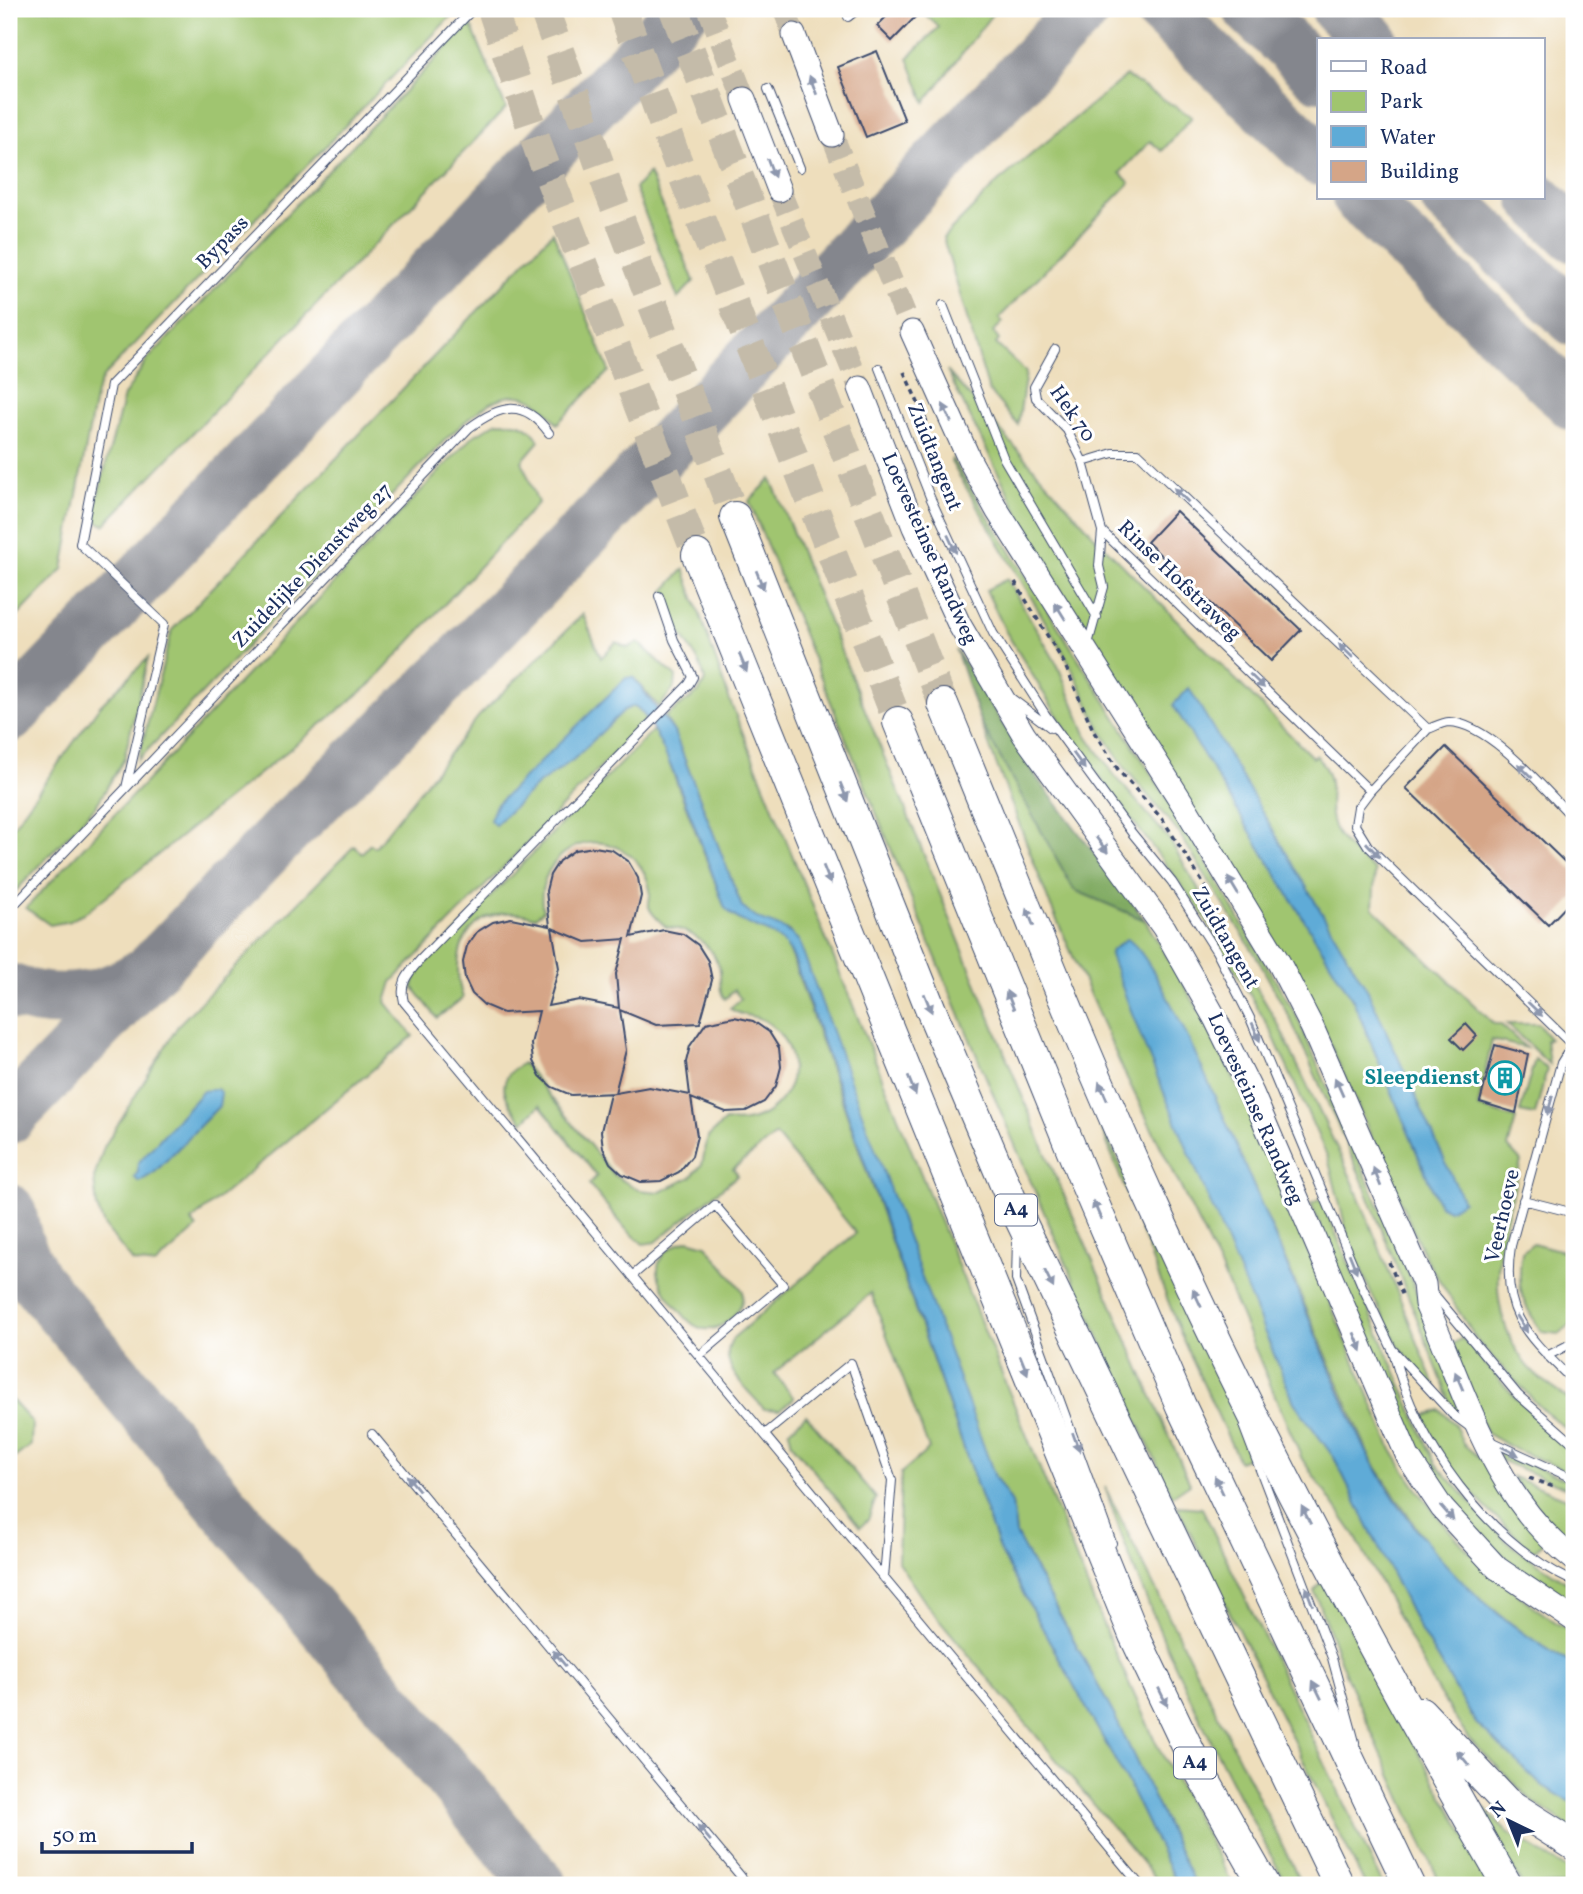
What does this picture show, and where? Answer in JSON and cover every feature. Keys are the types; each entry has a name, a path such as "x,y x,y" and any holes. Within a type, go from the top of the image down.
{"highway":[{"name":"A4","path":"735,517 931,1010 1017,1213 1339,1885"},
{"name":"A4","path":"697,555 1134,1635 1195,1763 1264,1885"},
{"path":"943,704 1075,1025 1157,1213 1226,1360 1394,1684 1507,1885"},
{"path":"898,722 1086,1185 1181,1406 1372,1802 1409,1885"},
{"path":"1394,1684 1506,1802 1574,1844"}],"street":[{"path":"794,35 832,135"},
{"path":"744,99 779,190"},
{"path":"912,332 970,461 1085,652 1188,812 1279,963 1312,1027 1424,1284 1426,1304 1483,1437 1515,1497 1542,1529 1574,1559"},
{"name":"Loevesteinse Randweg","path":"860,388 914,527 959,624 1063,793 1164,928 1215,1018 1252,1093 1408,1457 1442,1508 1497,1568 1574,1620"}],"lane":[{"name":"Bypass","path":"126,788 164,624 80,544 111,385 473,9"},
{"path":"848,17 858,9"},
{"path":"768,89 800,168"},
{"path":"943,305 1004,459 1097,617"},
{"name":"Hek 70","path":"1055,349 1034,387 1036,398 1067,430 1083,463"},
{"name":"Zuidtangent","path":"879,368 930,497 993,634 1060,735 1132,834 1172,883 1216,951 1250,1018 1362,1286 1392,1349 1452,1414 1483,1437 1512,1453 1574,1479"},
{"name":"Zuidelijke Dienstweg 27","path":"9,910 469,428 486,415 508,408 524,410 541,422 549,432"},
{"path":"1083,463 1113,453 1138,453 1428,729"},
{"name":"Rinse Hofstraweg","path":"1083,463 1102,531 1370,791"},
{"path":"1085,652 1104,587 1098,566 1102,531"},
{"path":"659,597 674,640 693,677 630,746 420,960 406,976 401,989 404,1002 1140,1885"},
{"path":"995,685 1060,735"},
{"path":"1573,1044 1368,846 1355,825 1357,807 1370,791 1428,729 1448,722 1468,727 1487,737 1574,819"},
{"name":"Veerhoeve","path":"1573,1044 1561,1063 1523,1200 1506,1274 1512,1307 1524,1329 1574,1382"},
{"path":"1523,1200 1574,1213"},
{"path":"632,1276 715,1205 783,1285 699,1356"},
{"path":"1017,1213 1016,1279 1114,1548"},
{"path":"1424,1284 1440,1297 1472,1341 1518,1395 1574,1444"},
{"path":"1547,1356 1574,1342"},
{"path":"1392,1349 1397,1370 1424,1430 1463,1489 1525,1551 1574,1583"},
{"path":"1226,1360 1247,1438 1332,1658 1372,1802"},
{"path":"765,1434 851,1363 892,1480 884,1578"},
{"path":"372,1434 748,1885"},
{"path":"1120,1573 1134,1635"}],"path":[{"path":"900,361 941,452"},
{"path":"1008,571 1064,663 1094,732 1119,771 1163,820 1214,900"}],"green space":[{"path":"9,9 458,9 103,377 96,393 63,569 9,625"},
{"path":"919,9 996,9 925,102 908,58 939,27"},
{"path":"470,23 506,108 104,525 92,518 124,396 147,360"},
{"path":"1126,76 1192,117 1162,151 1150,141 1120,173 1130,183 999,318 1003,322 993,332 999,340 996,344 1026,372 1018,425 989,391 943,238 998,182"},
{"path":"649,173 694,281 678,298 635,188"},
{"path":"553,232 609,371 557,424 543,407 529,398 515,396 502,398 474,415 446,439 138,760 172,630"},
{"path":"947,371 1098,540 1313,758 1316,755 1328,775 1331,817 1337,833 1352,851 1375,871 1373,908 1494,1024 1500,1024 1526,1048 1492,1040 1478,1107 1516,1119 1508,1147 1521,1161 1502,1239 1498,1288 1501,1312 1510,1337 1524,1362 1541,1379 1574,1403 1574,1435 1544,1411 1478,1342 1426,1259 1315,1010 1084,634 1024,524","holes":["1174,706 1368,991 1439,1205 1353,1000"]},
{"path":"497,422 510,422 527,427 539,441 522,461 538,503 370,685 89,910 70,921 50,925 26,908 472,437"},
{"path":"952,459 1185,827 1296,1015 1442,1351 1465,1418 1451,1404 1360,1175 1290,1018 1256,956 1179,833 1125,768 1101,731 1068,660 951,462"},
{"path":"771,479 1043,1147 1190,1484 1172,1496 1007,1126 749,501"},
{"path":"684,569 730,701 1106,1632 1156,1743 1233,1885 1195,1885 1114,1715 1016,1534 1012,1503 995,1477 789,931 754,919 742,907 674,732 665,717 699,692 705,681 698,662 678,627 664,591"},
{"path":"1007,579 1058,666 1086,734 1115,776 1169,839 1278,1024 1352,1180 1436,1388 1433,1389 1398,1345 1370,1291 1348,1237 1328,1158 1271,1031 1202,913 1075,744 1006,632 986,590"},
{"path":"583,614 601,658 616,642 628,648 638,642 676,677 675,687 659,707 633,677 496,805 490,820 495,825 537,785 574,759 624,710 634,706 641,708 646,720 392,982 386,1002 413,1036 191,1221 197,1228 155,1265 133,1262 104,1225 97,1208 94,1178 104,1147 179,1024 354,846 362,853 370,844 375,847 479,716","holes":["217,1089 219,1106 155,1172 139,1182 138,1172"]},
{"path":"956,650 1037,778 1145,920 1074,890 980,721"},
{"path":"148,658 124,759 96,806 12,895 9,891 9,832 100,706"},
{"path":"980,721 1074,889 1145,920 1207,1024 1242,1095 1392,1450 1410,1479 1471,1554 1519,1596 1574,1634 1574,1665 1530,1638 1463,1586 1433,1552 1372,1461 1219,1106 1161,985 1130,940 1268,1339 1294,1402 1335,1459 1416,1623 1476,1723 1540,1784 1574,1804 1574,1830 1533,1802 1468,1738 1438,1692 1354,1534 1302,1459 1221,1269 1123,1070 1049,902"},
{"path":"653,730 661,742 725,908 754,927 775,933 788,947 999,1549 1132,1791 1177,1885 1161,1885 927,1605 898,1562 901,1473 929,1449 871,1293 774,1373 794,1398 780,1410 764,1409 742,1385 731,1367 728,1358 733,1338 856,1233 776,1135 733,1169 738,1175 656,1242 643,1244 625,1228 589,1184 597,1176 540,1105 523,1122 511,1106 504,1084 513,1070 523,1063 615,1176 639,1190 660,1192 691,1177 702,1164 708,1137 725,1121 748,1121 761,1116 774,1108 786,1092 792,1070 788,1048 782,1037 765,1021 737,1013 730,1008 741,999 734,990 725,999 723,996 720,971 713,954 693,935 666,927 651,912 649,884 638,863 629,854 608,844 577,846 553,865 545,878 543,911 535,917 515,913 497,914 482,920 470,931 458,960 463,998 437,1018 413,987 416,973"},
{"path":"1507,1024 1539,1024 1549,1039 1546,1040 1549,1064"},
{"path":"1535,1059 1547,1069 1535,1115 1520,1112"},
{"path":"1095,1112 1259,1453 1239,1461 1184,1342"},
{"path":"1321,1199 1435,1463 1507,1542 1574,1588 1574,1607 1538,1583 1489,1543 1460,1512 1431,1474 1386,1381 1311,1204"},
{"path":"688,1240 706,1245 743,1291 738,1310 727,1322 716,1328 704,1329 690,1322 668,1296 659,1277 660,1260 666,1252"},
{"path":"1533,1243 1574,1254 1574,1322 1559,1334 1542,1332 1529,1312 1522,1294 1522,1252"},
{"path":"1462,1338 1516,1398 1574,1451 1574,1474 1514,1449 1486,1433 1449,1347"},
{"path":"9,1397 32,1422 31,1445 9,1462"},
{"path":"1440,1410 1455,1424 1463,1444 1484,1462 1547,1540 1534,1551 1485,1507 1444,1456 1424,1417"},
{"path":"806,1415 876,1498 868,1520 860,1527 792,1444 789,1431"},
{"path":"1500,1452 1574,1483 1574,1491 1500,1460"},
{"path":"1511,1476 1574,1501 1574,1552"},
{"path":"1105,1487 1302,1885 1287,1885 1211,1740 1142,1589"},
{"path":"1177,1506 1202,1508 1383,1885 1365,1885"},
{"path":"1324,1580 1492,1885 1441,1885 1347,1678 1314,1591"},
{"path":"1470,1795 1508,1833 1574,1873 1574,1885 1522,1885"}],"water":[{"path":"633,677 674,732 742,907 757,918 792,934 799,941 995,1477 1012,1503 1016,1534 1114,1715 1195,1885 1177,1885 1132,1791 999,1549 794,959 780,940 743,922 725,908 670,765 645,716 634,706 624,710 574,759 537,785 495,825 490,820 496,805 626,678"},
{"path":"1189,688 1368,991 1463,1201 1449,1210 1439,1205 1353,1000 1173,705"},
{"path":"1126,939 1147,962 1177,1016 1213,1092 1352,1421 1392,1495 1435,1553 1485,1603 1542,1646 1574,1665 1574,1804 1540,1784 1476,1723 1416,1623 1335,1459 1294,1402 1146,1050 1110,955 1112,950"},
{"path":"217,1089 221,1093 219,1106 155,1172 139,1182 134,1177 138,1172 138,1163 203,1091"}],"building":[{"path":"894,9 923,9 892,41 877,26"},
{"path":"877,51 905,121 866,137 838,67"},
{"path":"1176,511 1301,630 1271,661 1147,542"},
{"path":"1446,747 1574,871 1574,898 1548,925 1406,788"},
{"path":"594,847 612,850 628,861 638,878 641,896 631,937 664,930 683,934 698,945 708,961 712,980 700,1023 656,1025 620,1010 626,1050 615,1093 571,1095 552,1087 540,1076 533,1061 531,1044 539,1011 503,1013 484,1005 472,994 465,979 463,962 467,946 477,932 493,922 511,918 550,926 546,891 550,875 559,861 575,850","holes":["552,928 586,942 625,939 616,974 619,1008 579,1000 548,1006 559,968"]},
{"path":"734,1017 753,1021 769,1032 779,1048 781,1067 776,1086 764,1102 746,1111 726,1112 691,1098 697,1136 692,1156 679,1172 661,1181 641,1182 622,1174 610,1163 603,1148 601,1131 610,1094 649,1087 690,1095 686,1062 690,1046 706,1023"},
{"path":"1466,1024 1477,1036 1463,1050 1451,1038"},
{"name":"Sleepdienst","path":"1495,1045 1528,1054 1516,1113 1480,1102"}],"taxiway":[{"path":"9,716 684,9"},
{"path":"9,1117 290,826 443,678 613,504 1084,9"},
{"path":"1161,9 1317,157"},
{"path":"1250,9 1317,73"},
{"path":"1338,9 1369,38"},
{"path":"1361,200 1574,404"},
{"path":"1449,200 1574,319"},
{"path":"1537,200 1574,235"},
{"path":"9,990 42,998 75,999 107,992 138,978"},
{"path":"9,1211 17,1244 35,1280 540,1885"}],"tunnel":[{"path":"492,9 539,150 697,555"},
{"path":"544,9 609,191 735,517"},
{"path":"622,9 673,150 898,722"},
{"path":"674,9 943,704"},
{"path":"709,9 744,99"},
{"path":"784,9 794,35"},
{"path":"832,135 912,332"},
{"path":"779,190 860,388"}],"place":[{"name":"Sleepdienst","path":"1505,1078"}]}
